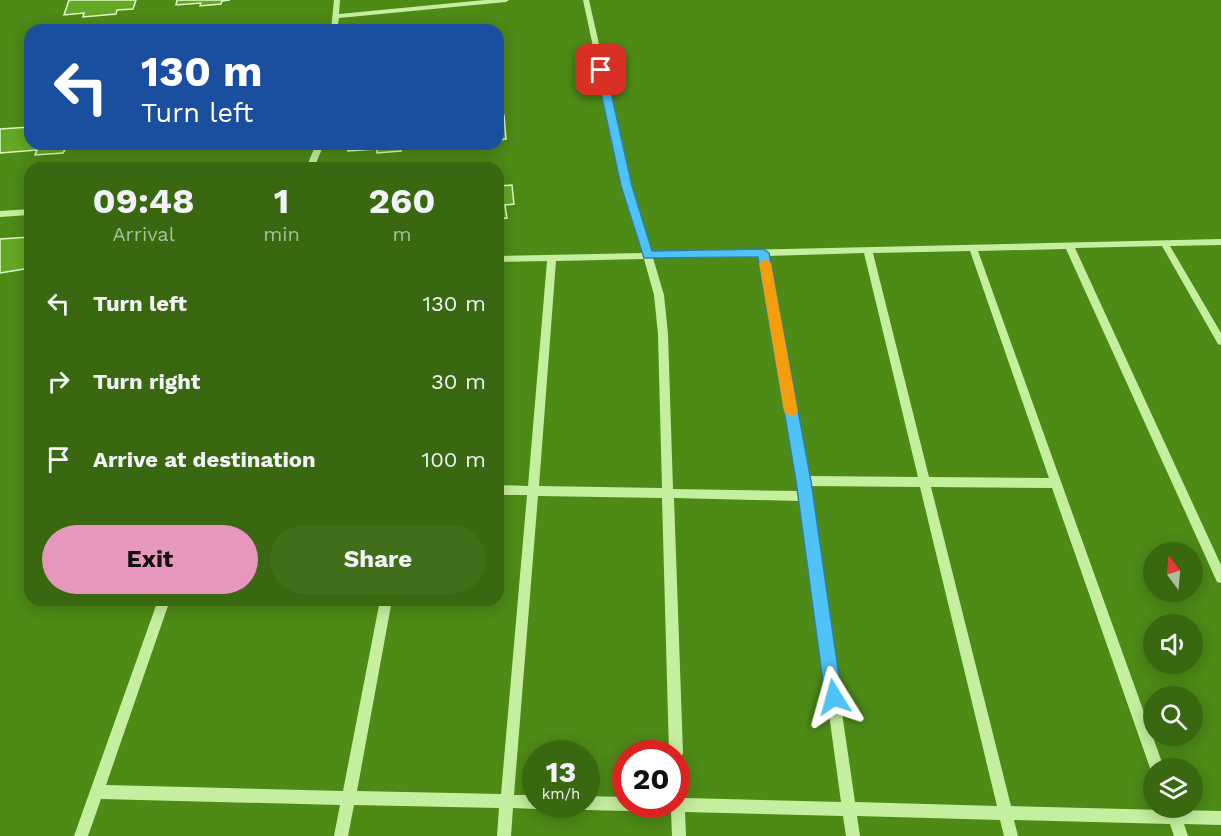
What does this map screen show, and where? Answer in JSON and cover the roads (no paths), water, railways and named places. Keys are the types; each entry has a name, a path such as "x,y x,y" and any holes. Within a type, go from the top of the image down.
{"street":[{"path":"335,24 337,0"},
{"path":"336,16 506,0"},
{"path":"586,0 627,186 659,295 663,334 676,740"},
{"path":"0,214 24,212"},
{"path":"504,259 1221,242"},
{"path":"1164,243 1221,342"},
{"path":"1069,246 1221,578"},
{"path":"972,248 1153,758"},
{"path":"868,250 1011,836"},
{"path":"763,253 806,496 853,836"},
{"path":"504,836 552,258"},
{"path":"803,481 1056,483"},
{"path":"504,490 806,496"},
{"path":"81,836 162,606"},
{"path":"341,836 385,606"},
{"path":"96,792 522,802"},
{"path":"690,805 1005,813 1143,812"},
{"path":"1203,816 1221,818"},
{"path":"678,818 679,836"},
{"path":"1175,818 1181,836"}]}
